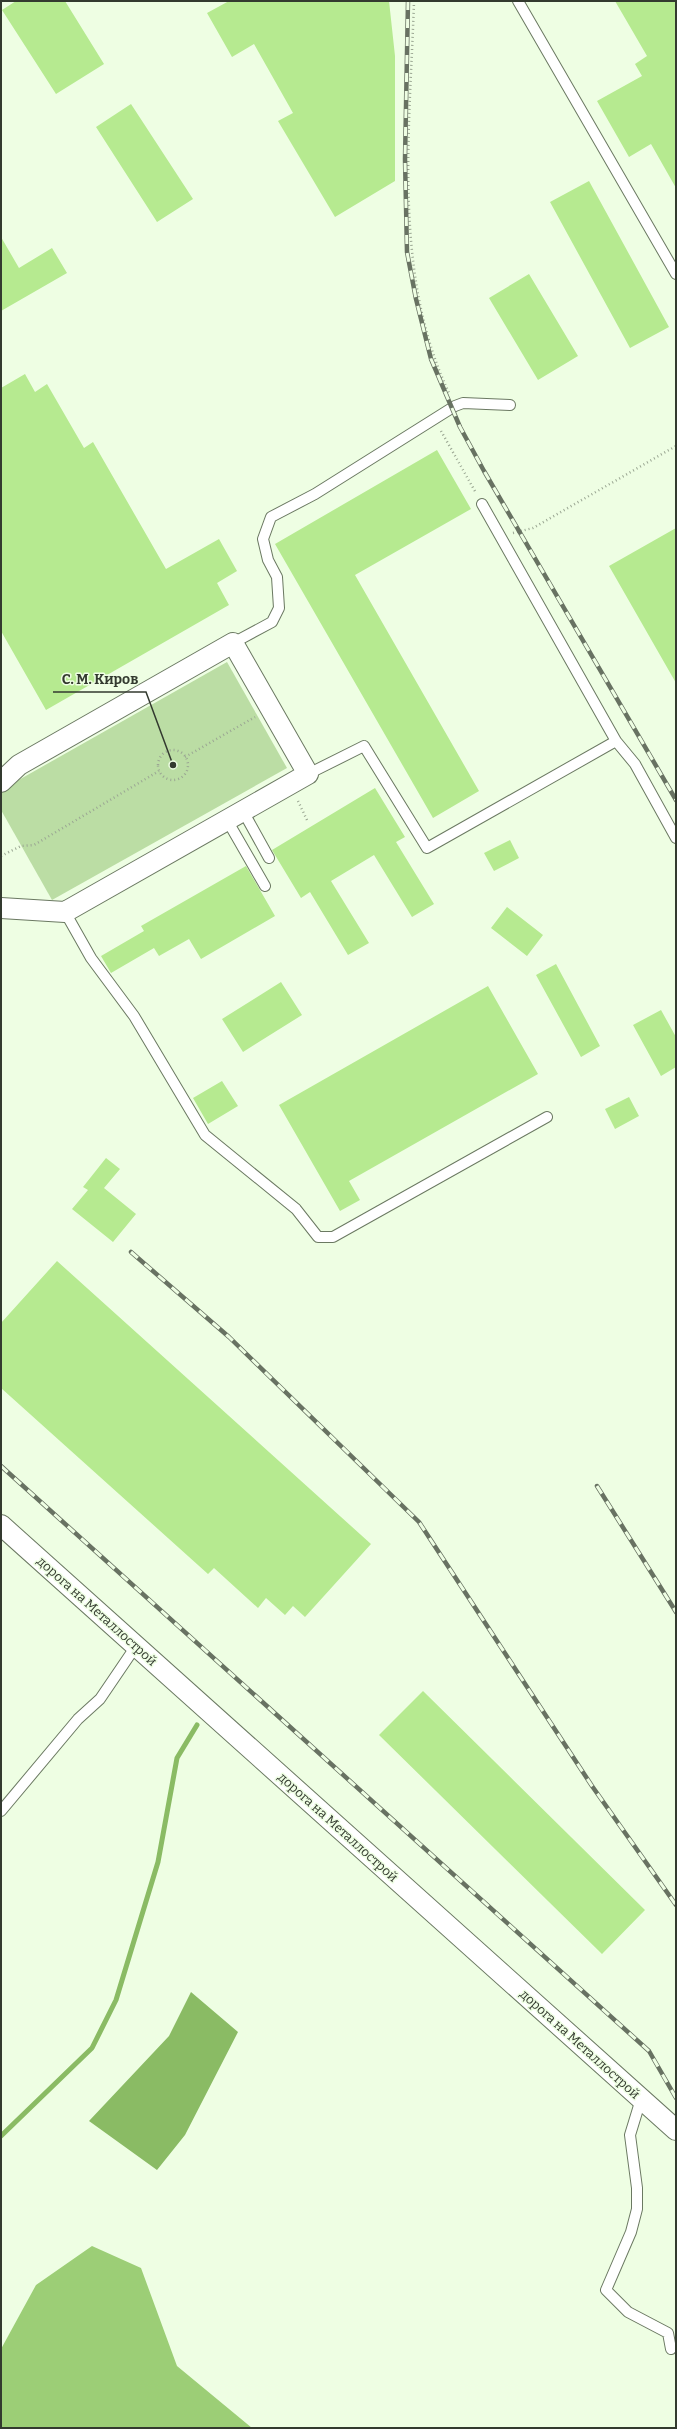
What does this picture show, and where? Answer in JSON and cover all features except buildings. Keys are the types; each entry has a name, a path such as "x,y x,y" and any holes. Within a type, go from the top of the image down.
{"street":[{"path":"1,782 19,765 233,643 308,774 65,912 1,908"},
{"name":"дорога на Металлострой","path":"1,1525 676,2130"}],"lane":[{"path":"518,1 676,274"},
{"path":"233,643 272,622 278,608 277,577 268,560 263,539 271,517 315,494 434,421 455,406 463,403 510,405"},
{"path":"482,504 616,741 635,764 676,838"},
{"path":"308,774 364,746 427,848 616,741"},
{"path":"235,815 269,858"},
{"path":"235,815 265,886"},
{"path":"65,912 91,958 134,1016 205,1135 296,1209 318,1237 333,1237 547,1117"},
{"path":"1,1811 78,1719 100,1699 136,1646"},
{"path":"641,2099 630,2135 637,2188 637,2209 631,2232 606,2290 628,2312 668,2333 671,2349"}],"path":[{"path":"414,1 410,151 413,252 420,297 435,360 455,406"},
{"path":"434,421 462,464 482,504"},
{"path":"499,534 520,532 533,528 676,446"},
{"path":"186,757 271,708"},
{"path":"170,750 179,751 186,757 188,765 186,773 180,778 172,780 164,778 159,771 158,762 162,754 170,750"},
{"path":"2,855 21,846 34,845 159,771"}],"shaded area":[{"path":"227,662 287,768 52,900 1,810 1,790"},
{"path":"191,1992 238,2032 185,2135 157,2170 89,2121 169,2036"},
{"path":"92,2246 141,2268 177,2366 252,2428 1,2428 1,2349 36,2285"}],"waterway":[{"path":"1,2136 92,2048 116,2000 158,1862 177,1758 197,1725"}],"railway":[{"path":"408,1 405,159 407,252 416,299 431,359 460,427 484,471 676,800"},
{"path":"131,1252 229,1337 419,1522 592,1786 676,1905"},
{"path":"1,1466 649,2051 676,2098"},
{"path":"597,1486 676,1612"}],"place":[{"name":"С. М. Киров","path":"173,765"}]}
